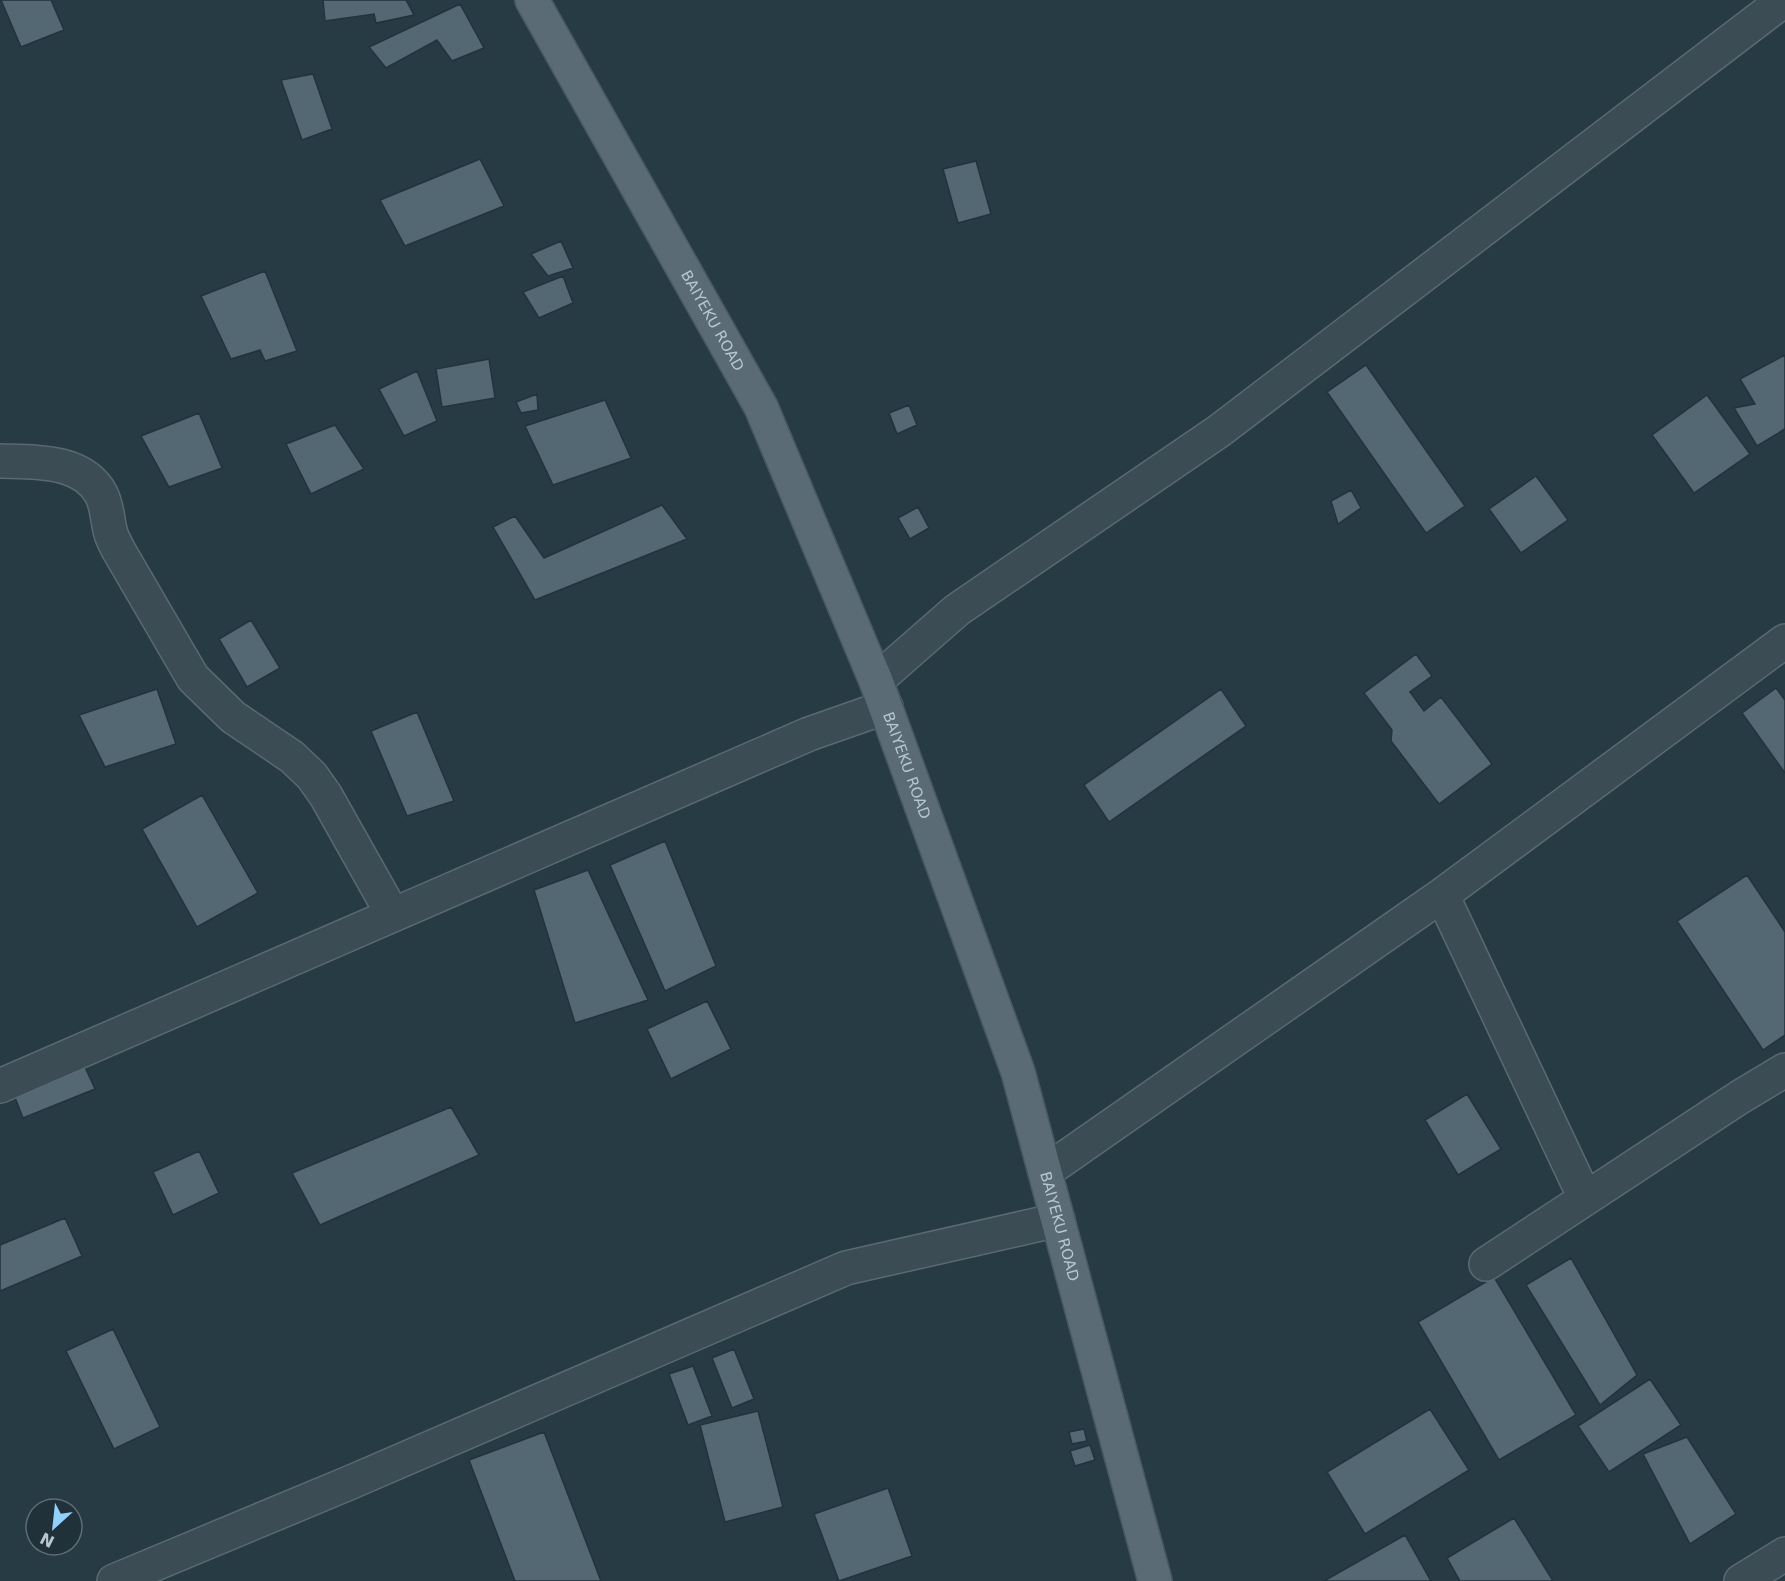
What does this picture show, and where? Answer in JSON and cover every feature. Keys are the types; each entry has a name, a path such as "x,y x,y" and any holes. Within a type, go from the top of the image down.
{"main road":[{"name":"BAIYEKU ROAD","path":"532,0 761,407 881,694 1018,1072 1155,1581"}],"street":[{"path":"0,1086 808,734 881,694 957,610 1219,431 1784,0"},
{"path":"0,461 37,462 66,467 87,479 101,493 108,513 111,533 119,551 193,678 233,717 292,757 312,776 326,796 393,915"},
{"path":"1045,1172 1442,895 1785,641"},
{"path":"1442,895 1585,1198"},
{"path":"1486,1264 1740,1096 1785,1070"},
{"path":"114,1581 349,1483 846,1268 1058,1220"},
{"path":"1741,1581 1785,1554"}],"building":[{"path":"1,0 51,0 64,30 21,47"},
{"path":"323,0 406,0 414,15 376,23 374,14 325,21"},
{"path":"460,4 484,48 452,61 437,40 386,68 369,47"},
{"path":"313,74 332,129 302,140 281,80"},
{"path":"480,159 504,206 405,246 380,200"},
{"path":"976,161 991,214 958,223 943,169"},
{"path":"561,241 573,268 548,276 531,254"},
{"path":"265,271 297,351 265,361 260,350 231,359 201,296"},
{"path":"563,276 573,303 539,318 523,292"},
{"path":"1785,355 1785,429 1757,446 1734,408 1755,404 1740,379"},
{"path":"489,359 495,398 442,407 436,369"},
{"path":"1366,365 1465,506 1426,533 1327,392"},
{"path":"417,371 437,421 404,436 379,389"},
{"path":"537,394 538,410 521,413 516,402"},
{"path":"1707,395 1750,454 1694,493 1652,435"},
{"path":"605,400 631,458 553,485 525,426"},
{"path":"909,405 917,425 897,434 889,413"},
{"path":"199,413 222,468 169,487 141,436"},
{"path":"335,425 364,469 311,494 286,444"},
{"path":"1536,476 1568,520 1521,553 1489,509"},
{"path":"1351,490 1361,508 1338,524 1331,501"},
{"path":"662,505 687,539 535,600 493,527 515,516 544,558"},
{"path":"918,507 929,528 910,539 898,518"},
{"path":"251,620 280,668 247,687 219,639"},
{"path":"1416,654 1432,676 1410,692 1424,711 1441,697 1492,764 1439,804 1391,741 1392,730 1364,693"},
{"path":"1776,688 1785,700 1785,773 1742,713"},
{"path":"157,689 176,744 105,767 79,715"},
{"path":"1221,689 1246,726 1109,822 1084,785"},
{"path":"417,712 454,801 407,816 371,731"},
{"path":"202,795 258,893 197,927 142,829"},
{"path":"665,841 716,966 665,991 610,865"},
{"path":"588,870 648,1000 575,1023 534,890"},
{"path":"1747,875 1785,932 1785,1035 1763,1050 1677,921"},
{"path":"707,1001 731,1049 671,1079 647,1029"},
{"path":"85,1067 95,1089 23,1118 14,1095"},
{"path":"1467,1094 1501,1149 1458,1175 1425,1120"},
{"path":"451,1107 479,1155 320,1225 292,1173"},
{"path":"199,1151 219,1193 173,1215 153,1172"},
{"path":"65,1218 82,1256 0,1291 0,1245"},
{"path":"1571,1258 1637,1375 1600,1405 1526,1285"},
{"path":"1494,1277 1576,1415 1499,1460 1418,1322"},
{"path":"113,1329 160,1427 114,1449 66,1351"},
{"path":"734,1349 754,1399 732,1408 712,1358"},
{"path":"693,1366 712,1416 688,1425 669,1374"},
{"path":"1650,1379 1681,1425 1609,1472 1578,1426"},
{"path":"1430,1409 1469,1470 1365,1534 1327,1472"},
{"path":"758,1411 783,1507 725,1522 700,1425"},
{"path":"1084,1429 1087,1441 1072,1444 1069,1432"},
{"path":"544,1432 601,1581 515,1581 469,1460"},
{"path":"1687,1437 1736,1514 1690,1544 1643,1454"},
{"path":"1090,1445 1095,1460 1075,1466 1070,1451"},
{"path":"888,1488 912,1556 839,1581 814,1514"},
{"path":"1514,1518 1553,1581 1460,1581 1447,1558"},
{"path":"1405,1535 1431,1581 1324,1581"}]}
